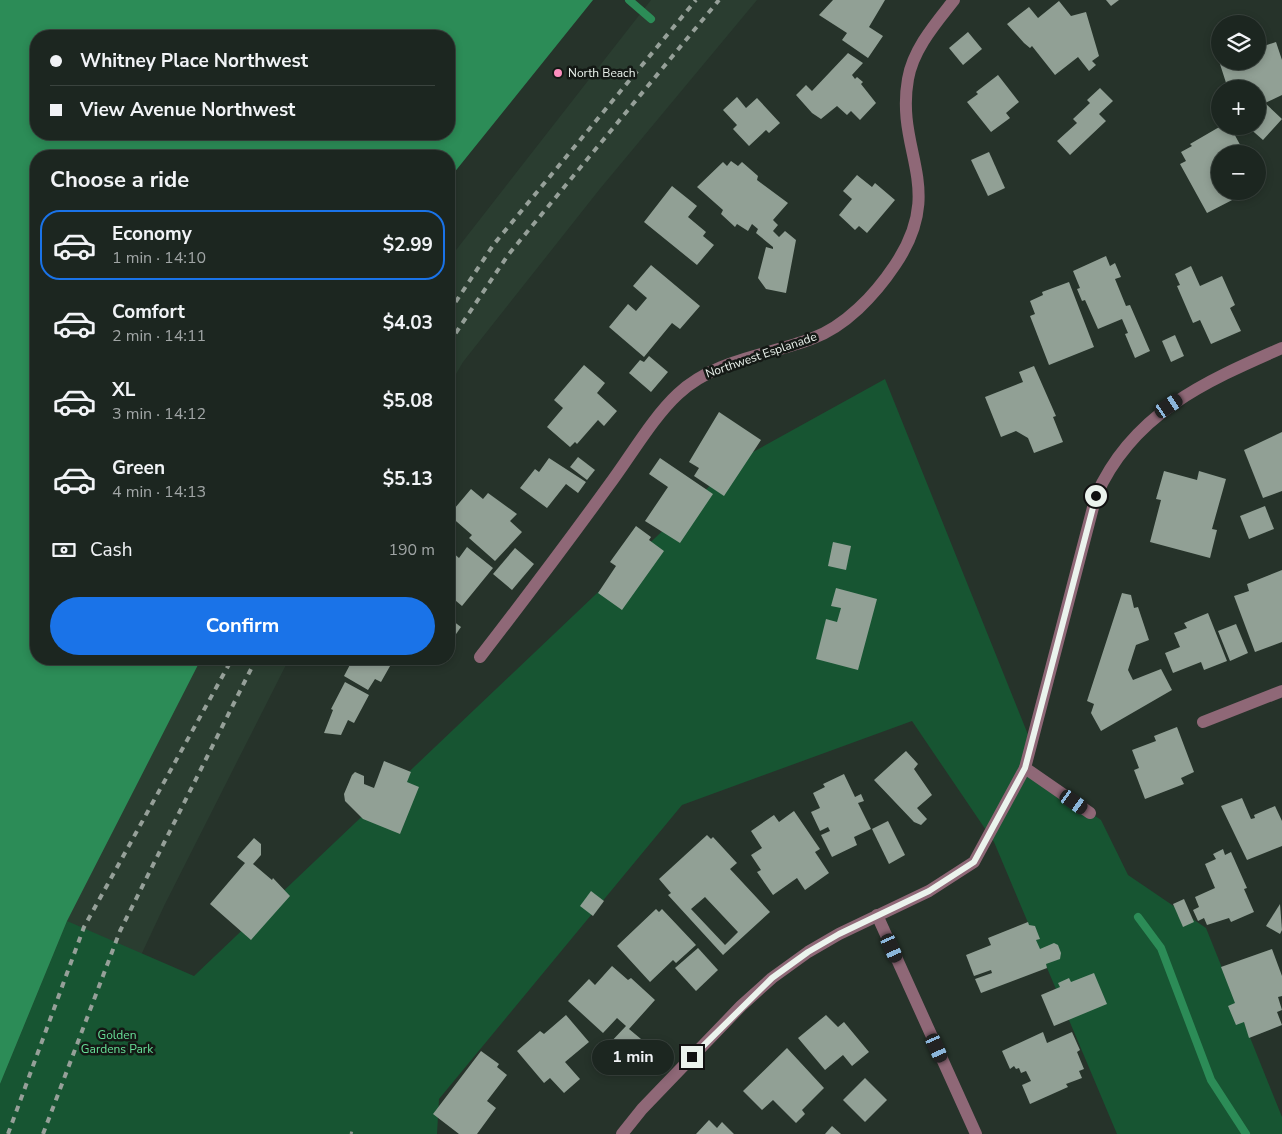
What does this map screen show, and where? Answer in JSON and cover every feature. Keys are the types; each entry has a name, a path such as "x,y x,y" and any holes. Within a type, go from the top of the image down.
{"street":[{"name":"Northwest Esplanade","path":"480,657 544,575 677,394 711,370 812,339 829,330 854,312 875,292 894,267 911,237 917,221 920,204 919,182 909,128 906,96 908,76 922,42 954,0"},
{"path":"622,1134 662,1088 772,978 808,952 877,915 929,891 974,862 1025,768 1096,496 1104,477 1128,443 1158,414 1191,391 1229,371 1282,348"},
{"path":"1203,722 1282,691"},
{"path":"1025,768 1090,813"},
{"path":"877,915 976,1134"}],"shaded area":[{"path":"0,0 593,0 455,172 455,150 30,150 30,665 198,665 67,921 0,1084"},
{"path":"651,0 757,0 599,190 463,362 455,376 455,251"},
{"path":"182,665 286,665 165,904 90,1064 0,1134 0,1075 86,876"}],"green space":[{"name":"Golden Gardens Park","path":"885,379 1035,752 1025,768 1101,820 1128,875 1206,928 1282,1117 1282,1134 1117,1134 994,842 912,721 682,805 439,1099 437,1134 0,1134 0,1084 67,921 194,976 735,462"}],"building":[{"path":"833,0 885,0 869,27 883,36 868,58 842,40 847,33 819,15"},
{"path":"1106,0 1119,0 1111,6"},
{"path":"1059,1 1071,16 1086,12 1099,56 1092,61 1096,65 1089,71 1078,57 1055,75 1032,46 1030,48 1024,43 1007,24 1029,7 1038,18"},
{"path":"968,32 982,49 963,65 949,48"},
{"path":"1276,42 1282,60 1282,95 1266,103 1266,80 1225,80 1222,70 1266,70 1266,45"},
{"path":"848,53 863,63 852,75 855,79 857,77 863,82 861,84 876,103 860,120 851,111 847,115 837,106 821,119 812,113 796,95 806,85 812,91"},
{"path":"998,75 1019,102 1006,113 1010,118 991,132 967,102 978,94 976,92"},
{"path":"1100,88 1113,101 1099,114 1106,121 1070,155 1057,141 1077,123 1073,119 1090,103 1087,100"},
{"path":"737,97 746,108 757,98 780,123 769,133 766,130 749,146 733,129 737,125 723,110"},
{"path":"1266,104 1282,119 1263,140 1257,135 1266,135"},
{"path":"1211,132 1211,135 1235,135 1240,145 1211,145 1211,200 1232,200 1207,213 1180,164 1186,161 1181,152 1192,146 1190,144"},
{"path":"989,152 1005,188 988,196 971,160"},
{"path":"731,161 738,166 742,162 758,176 757,180 788,203 773,220 778,225 773,231 779,237 785,231 796,240 786,293 766,289 758,278 766,247 773,249 773,247 756,233 758,229 752,224 748,231 737,224 735,227 721,214 723,210 697,187 723,162 727,166"},
{"path":"857,175 872,187 875,183 895,200 867,233 859,226 855,230 839,215 852,199 843,191"},
{"path":"672,186 697,206 688,217 706,232 703,236 714,245 697,265 644,222"},
{"path":"1106,256 1110,266 1115,263 1121,277 1115,279 1126,306 1130,305 1150,351 1135,358 1125,334 1128,333 1122,319 1098,329 1085,300 1082,301 1077,289 1080,288 1073,271"},
{"path":"651,265 700,306 680,329 672,323 644,357 609,327 628,304 636,311 647,298 633,286"},
{"path":"1191,266 1200,286 1222,276 1235,305 1230,308 1241,331 1211,344 1200,320 1193,323 1177,286 1180,285 1175,274"},
{"path":"1069,282 1094,347 1049,365 1030,316 1035,314 1030,301 1043,295 1042,292"},
{"path":"1175,335 1184,356 1171,362 1162,341"},
{"path":"649,356 668,372 651,392 629,373 640,360 644,362"},
{"path":"584,365 605,383 597,393 617,411 604,426 598,420 577,444 575,442 570,447 547,427 563,408 554,400"},
{"path":"1034,366 1056,416 1053,417 1063,442 1034,453 1028,438 1016,431 1001,437 985,397 1023,382 1019,372"},
{"path":"719,412 761,440 724,496 694,476 699,468 689,462"},
{"path":"1282,432 1282,491 1263,498 1244,450"},
{"path":"578,457 595,470 587,480 570,467"},
{"path":"549,458 586,482 578,493 566,484 547,508 520,488 535,469 539,472"},
{"path":"660,458 713,494 680,543 645,521 668,487 649,474"},
{"path":"1164,471 1197,480 1199,471 1226,479 1212,529 1217,530 1210,558 1150,542 1161,500 1156,499"},
{"path":"471,489 483,499 488,493 517,514 510,521 522,532 495,561 469,538 472,535 455,520 455,508"},
{"path":"1265,506 1274,529 1249,539 1240,516"},
{"path":"636,526 651,537 649,540 664,551 622,610 598,593 616,566 610,562"},
{"path":"833,542 851,546 846,570 828,566"},
{"path":"467,547 493,568 462,606 455,600 455,555 459,558"},
{"path":"515,548 534,564 512,590 493,574"},
{"path":"1282,570 1282,642 1255,652 1234,596 1249,591 1247,584"},
{"path":"836,588 877,599 858,670 816,659 826,619 837,622 841,608 831,606"},
{"path":"1122,593 1131,595 1134,608 1138,607 1149,640 1136,645 1128,670 1133,680 1161,669 1172,690 1101,731 1091,713 1094,704 1087,701"},
{"path":"1208,613 1227,661 1204,670 1201,662 1173,673 1165,653 1180,647 1174,633 1187,628 1184,623"},
{"path":"455,622 461,627 455,636"},
{"path":"1236,624 1248,653 1230,661 1218,631"},
{"path":"350,665 391,665 381,682 375,679 368,690 344,676"},
{"path":"345,682 369,695 354,723 348,720 341,735 324,733 333,710 331,709"},
{"path":"1177,727 1194,772 1181,778 1184,784 1145,799 1134,770 1139,768 1132,750 1156,741 1154,736"},
{"path":"906,751 918,764 914,769 932,795 917,808 927,819 921,825 914,822 874,780"},
{"path":"384,761 411,772 407,782 419,787 400,834 363,819 345,801 344,794 352,775 355,772 364,776 364,784 374,788"},
{"path":"844,774 855,797 861,794 864,801 858,803 871,829 854,837 857,845 832,857 821,835 830,831 828,827 820,831 811,812 820,808 813,793 825,787 823,784"},
{"path":"1242,798 1251,819 1255,818 1254,815 1275,806 1282,821 1282,846 1247,860 1221,806"},
{"path":"794,811 820,849 815,852 829,873 805,890 797,878 773,895 757,872 761,870 751,855 762,848 751,831 774,815 779,822"},
{"path":"888,821 905,855 889,864 872,829"},
{"path":"707,835 711,839 713,837 737,863 730,869 770,912 723,955 668,895 671,893 659,879","holes":["705,897 738,932 725,945 691,909"]},
{"path":"254,838 261,844 261,855 253,864 272,880 273,878 290,896 251,940 210,904 245,863 237,857"},
{"path":"1223,849 1225,855 1231,852 1247,888 1244,889 1254,912 1231,922 1229,918 1207,925 1204,918 1198,921 1193,910 1199,907 1195,897 1215,888 1205,864 1216,859 1213,854"},
{"path":"591,891 604,901 593,916 580,906"},
{"path":"1184,899 1194,922 1183,927 1173,904"},
{"path":"1280,904 1282,930 1280,934 1266,926"},
{"path":"656,909 659,912 662,909 696,945 676,963 673,960 650,982 617,946"},
{"path":"1028,922 1029,925 1035,926 1040,939 1036,940 1040,949 1054,943 1058,945 1061,953 1060,959 1046,964 1047,968 981,993 975,979 992,973 991,970 974,976 966,955 991,945 988,938"},
{"path":"698,948 718,970 696,991 675,968"},
{"path":"1272,949 1282,976 1282,996 1278,997 1282,1010 1277,1012 1282,1025 1249,1038 1244,1022 1236,1025 1228,1006 1235,1003 1221,967"},
{"path":"612,966 628,980 631,978 655,1000 629,1029 647,1044 629,1064 608,1045 626,1026 617,1018 603,1033 568,1001 589,979 595,985"},
{"path":"1094,973 1107,1004 1054,1026 1041,995 1060,987 1058,983 1069,978 1071,982"},
{"path":"566,1015 589,1042 565,1062 580,1079 564,1093 550,1078 544,1083 517,1051 540,1031 544,1034"},
{"path":"826,1015 838,1027 844,1022 869,1052 852,1066 843,1055 825,1070 798,1038"},
{"path":"1043,1032 1047,1043 1072,1032 1080,1050 1077,1052 1084,1069 1079,1071 1082,1078 1066,1084 1068,1087 1030,1104 1022,1085 1031,1081 1026,1071 1021,1073 1019,1068 1016,1069 1014,1066 1010,1069 1002,1051"},
{"path":"787,1048 824,1088 802,1110 805,1114 796,1123 773,1100 762,1110 743,1091"},
{"path":"481,1051 499,1064 497,1067 507,1075 487,1101 496,1108 477,1134 459,1134 433,1114"},
{"path":"865,1078 887,1100 865,1122 843,1100"},
{"path":"709,1120 717,1128 722,1122 734,1134 696,1134"},
{"path":"832,1126 841,1134 825,1134"}],"waterway":[{"path":"629,0 651,19"},
{"path":"1138,917 1161,948 1211,1080 1246,1134"}],"railway":[{"path":"455,303 494,244 696,0"},
{"path":"455,334 508,255 719,0"},
{"path":"8,1134 84,927 229,665"},
{"path":"43,1134 120,931 253,665"}],"place":[{"name":"North Beach","path":"558,73"}],"route":[{"path":"692,1057 741,1006 772,978 808,952 839,934 929,891 974,862 1025,768 1096,496"}]}
